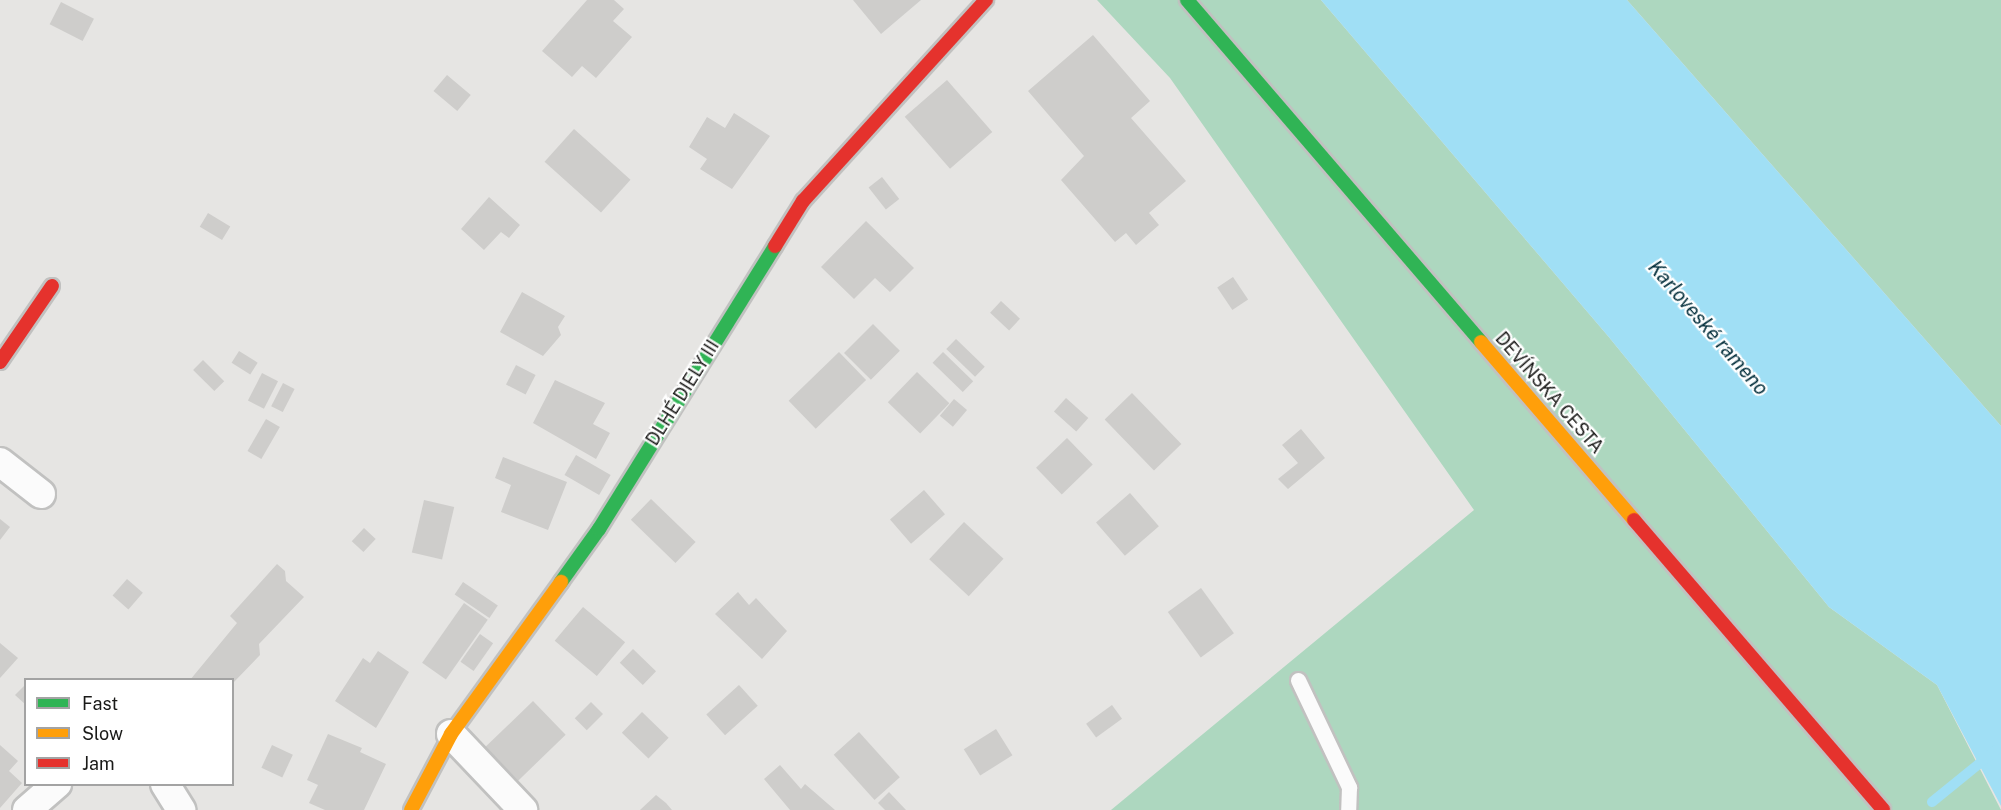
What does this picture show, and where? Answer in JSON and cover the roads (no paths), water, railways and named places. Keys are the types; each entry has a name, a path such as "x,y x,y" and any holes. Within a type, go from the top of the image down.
{"street":[{"name":"DLHÉ DIELY III","path":"411,810 451,734 598,529 803,201 986,0"},
{"name":"DEVÍNSKA CESTA","path":"1187,0 1883,810"},
{"path":"0,362 52,286"},
{"path":"0,462 41,494"},
{"path":"451,734 523,810"},
{"path":"27,810 55,786"},
{"path":"166,786 181,810"}],"lane":[{"path":"1298,680 1349,787 1348,810"}],"water":[{"name":"Karloveské rameno","path":"1321,0 1627,0 2001,426 2001,806 1937,685 1829,607 1608,336"}],"waterway":[{"path":"1932,802 2001,746"}]}
